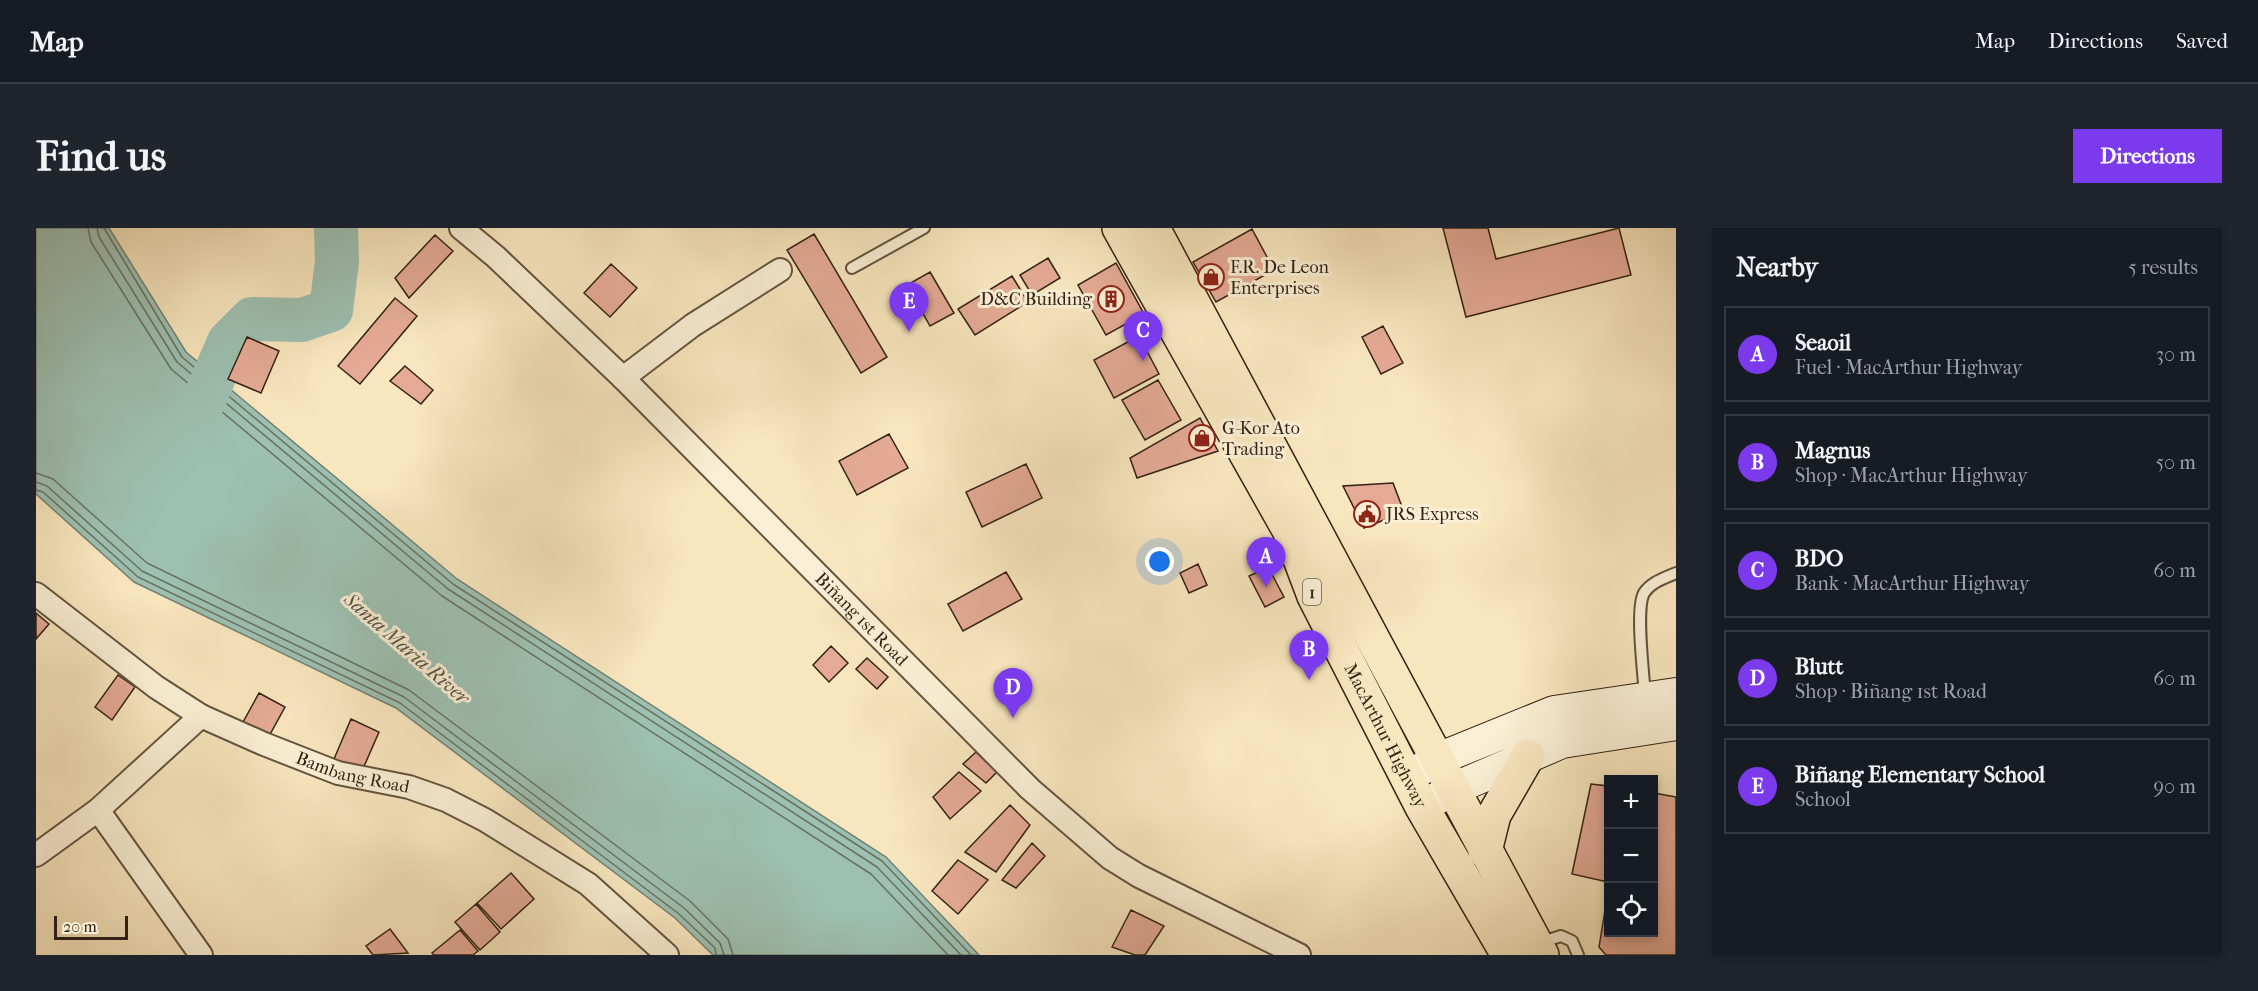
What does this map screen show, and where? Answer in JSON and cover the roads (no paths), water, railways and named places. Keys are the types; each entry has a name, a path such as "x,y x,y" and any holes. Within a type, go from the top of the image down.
{"highway":[{"name":"MacArthur Highway","path":"1148,235 1438,759 1485,851 1525,951"},
{"name":"MacArthur Highway","path":"1148,235 1289,530 1314,596 1422,807 1525,951"},
{"path":"1485,851 1494,815 1528,756"}],"main road":[{"path":"1408,777 1438,759 1554,712 1676,694"},
{"path":"1422,807 1453,789 1562,742 1676,723"}],"street":[{"name":"Biñang 1st Road","path":"461,228 496,257 622,378 994,755 1085,837 1110,858 1139,876 1299,955"},
{"path":"622,378 693,326 780,270"},
{"name":"Bambang Road","path":"36,594 148,681 201,716 338,773 409,787 446,800 485,820 588,885 667,955"},
{"path":"36,855 98,810 201,716"},
{"path":"98,810 201,955"}],"lane":[{"path":"852,268 924,228"},
{"path":"1645,698 1640,618 1643,594 1655,583 1676,573"},
{"path":"1525,951 1561,936 1572,941 1578,955"}],"water":[{"name":"Santa Maria River","path":"36,228 109,228 186,352 457,579 886,857 979,955 713,955 675,918 396,708 134,582 36,494"}],"waterway":[{"path":"191,430 229,342 252,319 302,320 331,310 337,261 336,228"}],"place":[{"name":"F.R. De Leon Enterprises","path":"1211,277"},
{"name":"D&C Building","path":"1111,299"},
{"name":"Biñang Elementary School","path":"909,332"},
{"name":"BDO","path":"1143,361"},
{"name":"G-Kor Ato Trading","path":"1202,438"},
{"name":"JRS Express","path":"1367,514"},
{"name":"Seaoil","path":"1266,587"},
{"name":"Magnus","path":"1309,680"},
{"name":"Blutt","path":"1013,718"}]}
